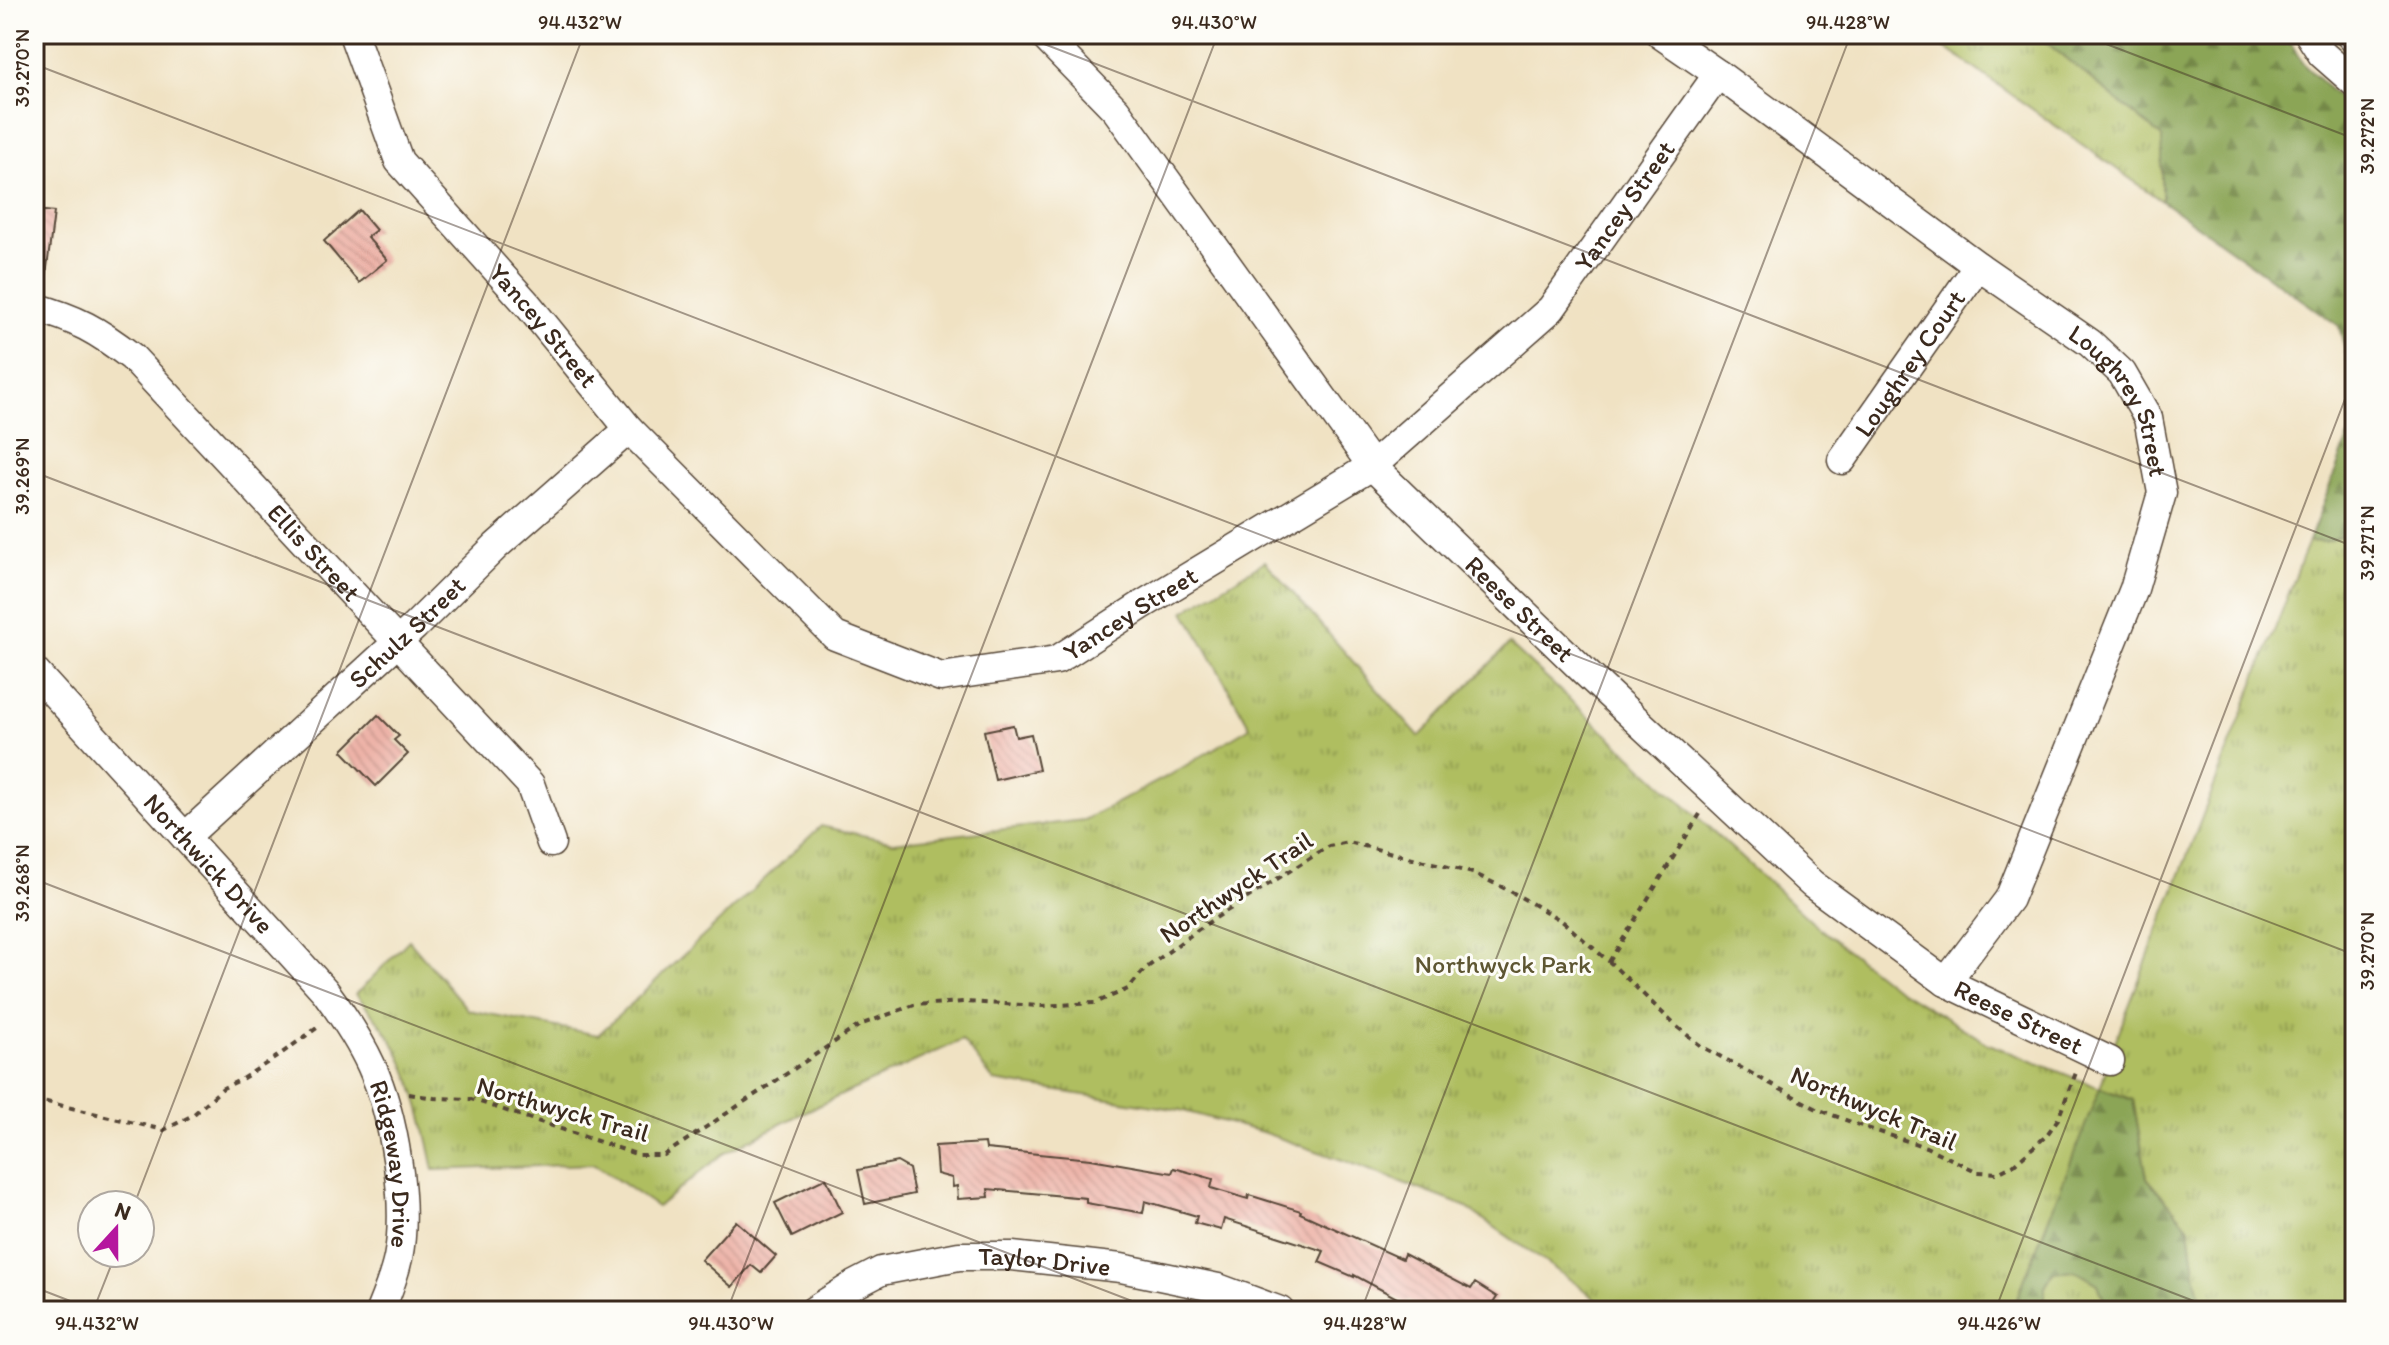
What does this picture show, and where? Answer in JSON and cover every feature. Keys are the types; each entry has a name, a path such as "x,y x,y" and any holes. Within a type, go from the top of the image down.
{"street":[{"name":"Yancey Street","path":"353,34 399,161 528,305 629,429 835,636 941,677 1057,660 1372,466 1551,309 1718,74"},
{"name":"Reese Street","path":"1042,34 1116,110 1372,466 1585,672 1812,884 1946,982 2110,1061"},
{"name":"Loughrey Street","path":"1660,34 1978,266 2090,343 2122,373 2148,418 2162,493 2134,589 2009,899 1946,982"},
{"path":"2309,34 2322,54 2355,83"},
{"path":"2349,34 2355,40"},
{"name":"Loughrey Court","path":"1842,460 1978,266"},
{"name":"Ellis Street","path":"34,307 66,316 101,333 132,357 530,784 551,843"},
{"name":"Schulz Street","path":"185,837 396,643 496,546 629,429"},
{"name":"Northwick Drive","path":"34,671 325,991 371,1065"},
{"name":"Ridgeway Drive","path":"371,1065 391,1129 402,1196 398,1258 380,1311"},
{"name":"Taylor Drive","path":"813,1311 881,1271 959,1256 1012,1256 1121,1268 1218,1288 1280,1311"}],"path":[{"path":"1609,962 1703,808"},
{"name":"Northwyck Trail","path":"409,1094 471,1099 639,1155 664,1155 860,1025 914,1005 964,1002 1041,1006 1095,1003 1128,989 1145,969 1203,926 1329,846 1348,842 1473,873 1510,891 1562,921 1676,1026 1713,1052 1817,1109 1926,1147 1978,1172 1998,1173 2013,1165 2046,1136 2058,1119 2083,1048"},
{"path":"34,1099 164,1130 193,1115 223,1088 311,1033"}],"green space":[{"path":"1926,34 2036,34 2163,137 2162,201"},
{"path":"2036,34 2286,34 2302,63 2355,114 2355,391 2339,326 2162,201 2162,137"},
{"path":"2355,420 2355,547 2345,534 2325,542 2309,541"},
{"name":"Northwyck Park","path":"2345,534 2355,547 2355,1311 2204,1311 2189,1227 2147,1178 2133,1100 2101,1088 2012,1311 1609,1311 1578,1285 1464,1206 1262,1132 1180,1110 994,1081 962,1040 802,1113 723,1154 657,1207 594,1164 434,1170 423,1119 407,1070 387,1033 356,994 409,940 468,1010 598,1035 821,826 894,842 1084,820 1170,775 1250,727 1185,611 1265,561 1419,737 1509,644 1813,923 1890,984 1989,1044 2100,1088 2113,1047 2309,541 2325,542"},
{"path":"2100,1088 2133,1100 2147,1178 2189,1227 2204,1311 2108,1311 2098,1284 2074,1270 2053,1272 2045,1286 2045,1311 2012,1311"},
{"path":"2074,1270 2098,1284 2108,1311 2045,1311 2045,1286 2054,1272"}],"building":[{"path":"34,210 54,212 46,276 34,276"},
{"path":"359,210 376,230 367,237 387,260 359,283 324,241"},
{"path":"378,715 399,736 394,740 408,754 376,786 342,751"},
{"path":"1013,725 1016,737 1031,734 1039,770 995,780 984,731"},
{"path":"985,1143 986,1149 1091,1159 1172,1173 1174,1168 1213,1179 1211,1188 1248,1199 1249,1195 1301,1211 1402,1259 1404,1254 1471,1289 1475,1283 1497,1297 1488,1311 1428,1311 1408,1300 1406,1303 1354,1275 1319,1262 1324,1251 1224,1219 1221,1230 1195,1223 1197,1216 1145,1201 1143,1213 1086,1203 1086,1198 988,1189 989,1197 958,1199 957,1186 953,1187 952,1178 937,1174 935,1146"},
{"path":"897,1162 909,1169 914,1194 865,1204 858,1170"},
{"path":"826,1178 842,1212 792,1237 775,1203"},
{"path":"736,1221 776,1256 761,1273 751,1265 732,1287 701,1260"}]}
